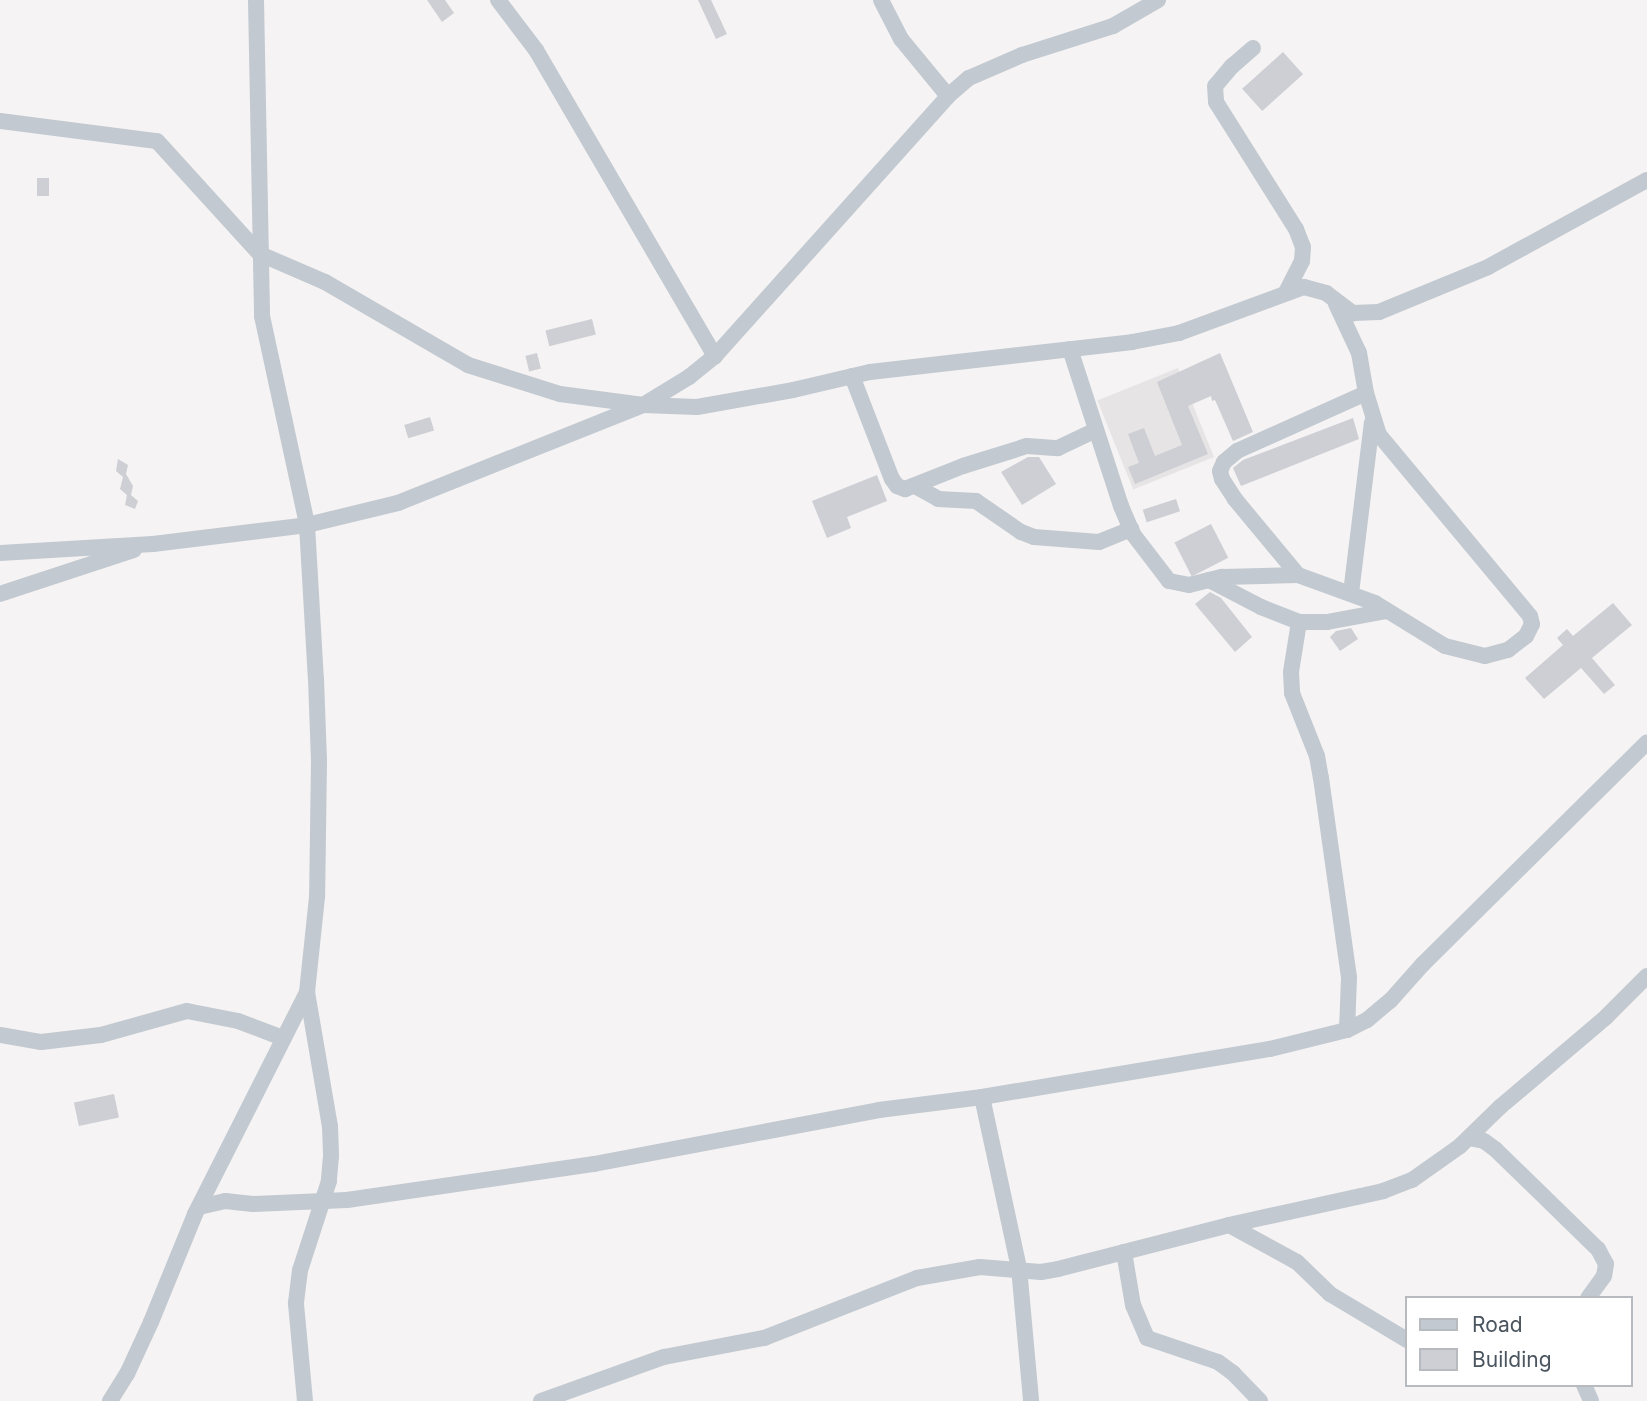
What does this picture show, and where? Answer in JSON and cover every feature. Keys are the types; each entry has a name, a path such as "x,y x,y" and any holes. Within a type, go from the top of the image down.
{"street":[{"path":"256,0 262,316 270,363 307,524 319,761 317,897 307,992 330,1126 329,1181 300,1270 296,1304 305,1401"},
{"path":"498,0 536,50 715,356"},
{"path":"881,0 901,39 948,96"},
{"path":"0,553 153,544 307,524 398,503 643,405 689,377 715,356 948,96 969,78 993,66 1103,30 1158,0"},
{"path":"1254,48 1232,66 1215,86 1216,102 1296,229 1303,247 1303,261 1286,292"},
{"path":"0,121 157,141 260,254 325,282 468,365 560,394 643,405 697,407 735,402 852,376 954,360 1132,342 1179,333 1304,287 1326,293 1353,313 1362,314 1407,303 1488,267 1647,180"},
{"path":"1070,349 1131,529 1169,581 1180,585 1264,574 1298,575 1350,593 1387,611 1445,646 1485,656 1508,650 1526,636 1532,624 1525,608 1379,435 1366,393 1359,353 1335,302"},
{"path":"852,376 892,479 897,486 905,489 963,466 1027,446 1058,448 1096,430"},
{"path":"1298,575 1235,499 1220,471 1224,462 1237,451 1366,393"},
{"path":"1350,593 1373,419"},
{"path":"915,486 938,499 976,501 1021,532 1034,537 1099,542 1131,529"},
{"path":"0,594 153,544"},
{"path":"1209,580 1261,607 1299,622 1327,622 1387,611"},
{"path":"1299,622 1291,671 1292,693 1317,756 1321,778 1349,978 1347,1030"},
{"path":"199,1207 225,1200 253,1205 323,1202 594,1164 878,1110 982,1097 1270,1049 1347,1030 1367,1020 1390,1001 1647,742"},
{"path":"541,1401 641,1364 764,1338 917,1278 980,1267 1049,1271 1393,1187 1412,1180 1469,1138 1606,1017 1647,976"},
{"path":"110,1401 127,1374 151,1322 199,1207 307,992"},
{"path":"0,1035 41,1042 101,1035 187,1012 238,1021 283,1038"},
{"path":"982,1097 1019,1268 1031,1401"},
{"path":"1469,1138 1484,1141 1495,1149 1598,1249 1606,1264 1604,1276 1589,1296"},
{"path":"1229,1225 1297,1262 1330,1294 1406,1339"},
{"path":"1124,1252 1133,1305 1147,1338 1218,1362 1233,1373 1260,1401"}],"shaded area":[{"path":"1178,368 1214,457 1133,490 1097,401"}],"building":[{"path":"427,0 445,0 454,13 442,22"},
{"path":"698,0 711,0 727,34 716,39"},
{"path":"1283,52 1303,74 1262,111 1242,89"},
{"path":"37,178 49,178 49,196 37,196"},
{"path":"592,319 596,335 549,346 545,331"},
{"path":"537,353 541,369 529,371 525,356"},
{"path":"1220,353 1253,432 1233,441 1211,396 1188,406 1208,454 1135,484 1128,467 1139,463 1128,434 1144,428 1155,456 1182,445 1157,382"},
{"path":"430,417 434,430 408,438 404,425"},
{"path":"1353,418 1359,439 1241,486 1233,468 1243,460"},
{"path":"1028,457 1039,457 1056,484 1022,505 1001,472"},
{"path":"118,459 128,465 126,474 133,486 131,495 138,501 135,509 125,505 127,495 120,489 123,477 116,471"},
{"path":"877,475 887,501 847,517 851,528 827,538 812,501"},
{"path":"1176,499 1180,511 1147,522 1143,510"},
{"path":"1211,524 1228,558 1192,576 1174,543"},
{"path":"1210,592 1221,598 1252,637 1235,652 1195,604"},
{"path":"1613,603 1632,625 1592,658 1615,685 1604,694 1581,668 1544,699 1525,678 1563,645 1557,638 1567,629 1573,636"},
{"path":"1351,628 1358,639 1340,651 1330,637 1336,631"},
{"path":"114,1094 119,1117 79,1126 74,1103"}]}
